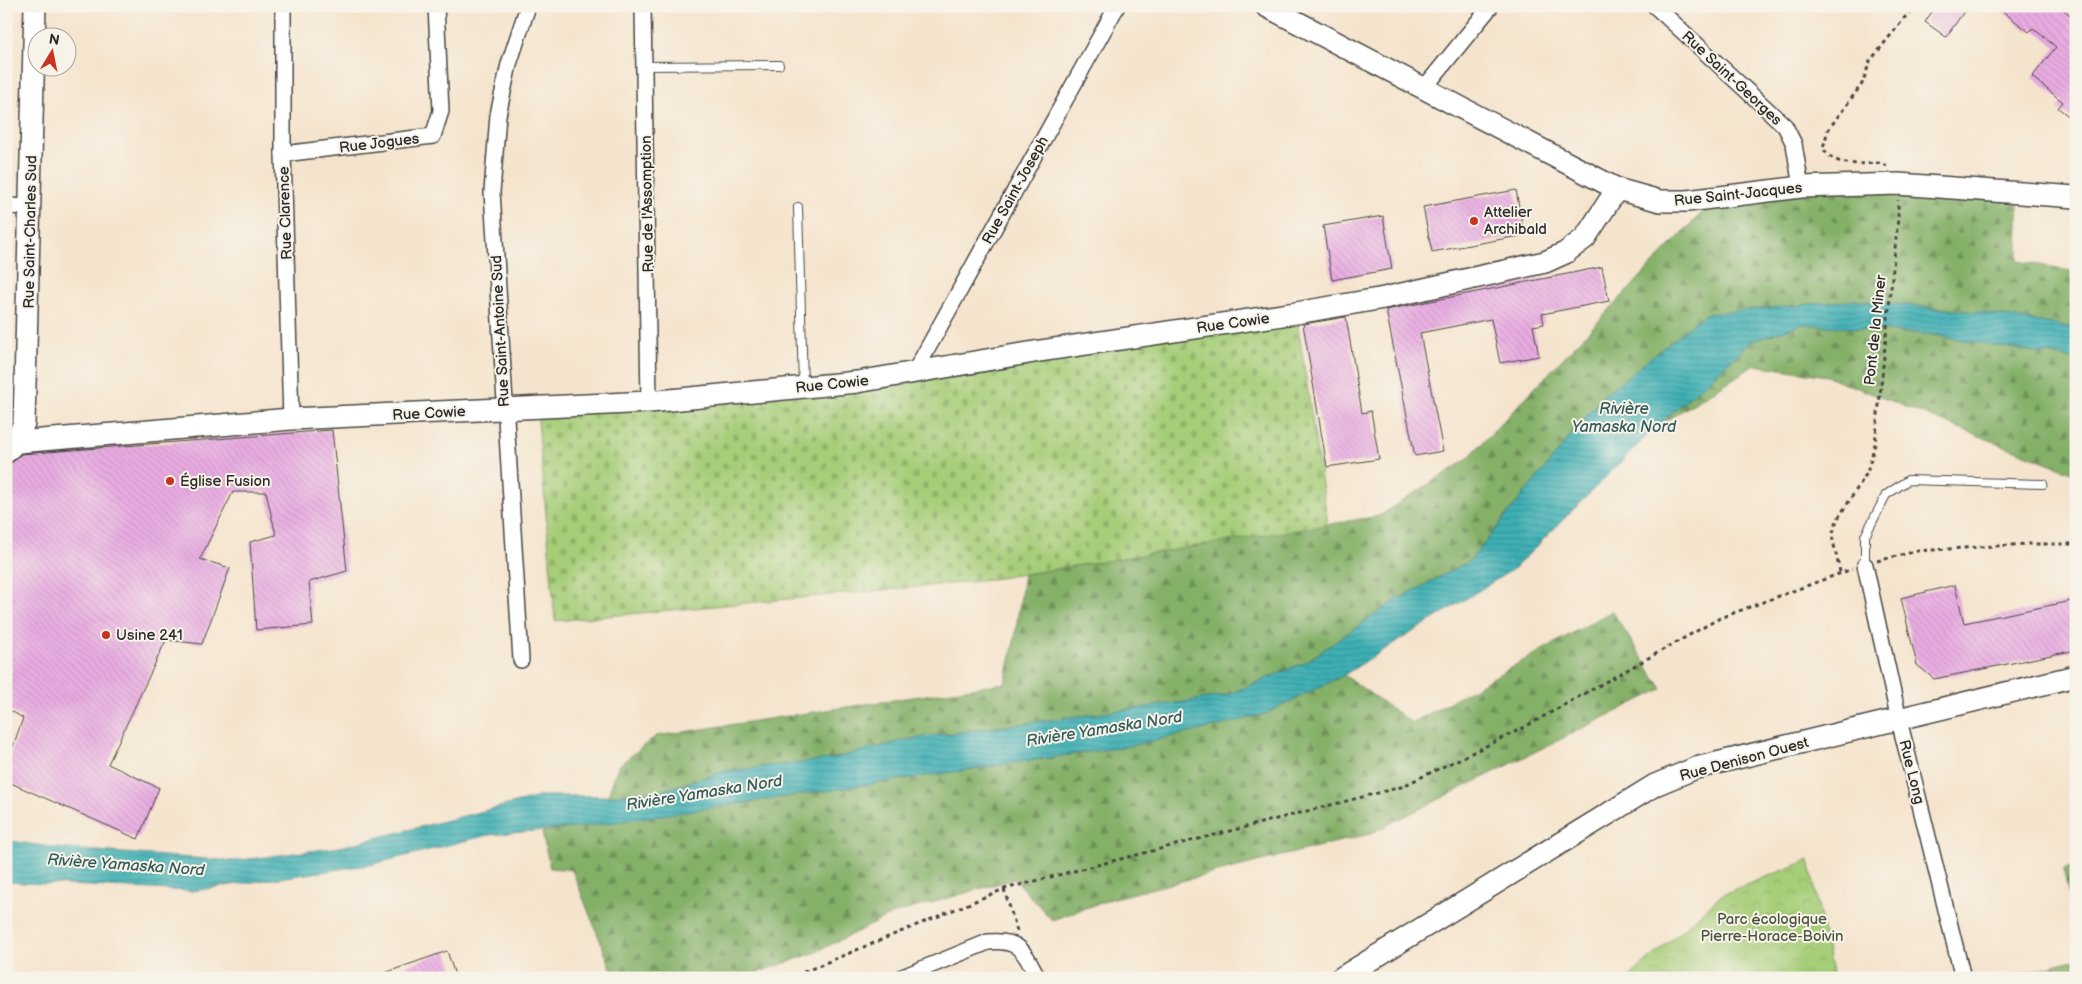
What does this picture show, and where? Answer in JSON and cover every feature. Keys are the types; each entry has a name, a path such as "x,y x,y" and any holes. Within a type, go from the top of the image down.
{"street":[{"name":"Rue Saint-Charles Sud","path":"9,446 24,423 35,6"},
{"name":"Rue Clarence","path":"283,6 283,154 291,419"},
{"name":"Rue Jogues","path":"283,154 433,136 441,111 436,6"},
{"name":"Rue Saint-Antoine Sud","path":"521,660 492,192 498,115 509,64 528,6"},
{"name":"Rue de l'Assomption","path":"643,6 649,402"},
{"name":"Rue Saint-Joseph","path":"914,373 1117,6"},
{"name":"Rue Saint-Jacques","path":"1266,6 1426,87 1617,189 1660,201 1801,187 1898,184 2076,197"},
{"path":"1426,87 1491,6"},
{"name":"Rue Saint-Georges","path":"1655,6 1784,126 1794,144 1801,187"},
{"name":"Rue Cowie","path":"9,446 291,419 649,402 857,382 1040,351 1374,300 1545,262 1566,253 1585,238 1617,189"},
{"path":"6,206 30,207"},
{"name":"Rue Long","path":"1865,565 1899,720 1963,978"},
{"name":"Rue Denison Ouest","path":"1341,978 1655,785 1696,768 2076,676"},
{"path":"900,978 988,942 1004,940 1022,950 1038,978"}],"lane":[{"path":"645,66 779,65"},
{"path":"798,207 803,387"},
{"path":"1865,565 1865,536 1886,495 1908,480 2043,484"}],"path":[{"path":"1898,184 1898,172 1882,164 1842,164 1829,157 1823,148 1828,130 1862,84 1870,61 1914,6"},
{"name":"Pont de la Miner","path":"1840,572 1832,536 1837,520 1868,473 1874,444 1898,219 1898,184"},
{"path":"789,978 1004,889 1401,787 1521,729 1720,618 1840,572 1917,551 2026,544 2076,544"},
{"path":"1004,889 1022,950"}],"green space":[{"path":"1801,187 2018,196 2018,261 2076,272 2076,328 1986,313 1855,300 1603,396 1470,561 1396,600 1306,662 1227,695 910,739 831,759 726,771 664,790 608,796 618,766 656,736 1005,683 1015,637 1024,574 1379,516 1466,460 1714,200"},
{"path":"1296,313 1328,525 980,581 555,621 537,408 649,402"},
{"path":"1803,324 1927,334 2076,359 2076,474 1827,376 1755,365 1656,427 1752,341"},
{"path":"1612,611 1662,689 1369,834 1114,898 1052,920 1014,879 893,914 814,953 756,973 733,978 615,978 572,870 550,868 542,832 1129,746 1265,714 1344,675 1412,723"},
{"name":"Parc écologique Pierre-Horace-Boivin","path":"1809,860 1833,978 1628,978 1723,894"},
{"path":"2076,866 2076,927 2063,869"},
{"path":"2076,959 2076,978 2006,978"}],"water":[{"name":"Rivière Yamaska Nord","path":"1855,300 1986,313 2076,328 2076,359 1927,334 1803,324 1752,341 1656,427 1515,568 1344,675 1265,714 1220,726 1129,746 581,827 488,835 374,864 192,891 6,882 6,840 56,848 234,861 340,847 543,796 608,796 664,790 726,771 831,759 910,739 1227,695 1306,662 1396,600 1470,561 1603,396 1705,314"}],"building":[{"path":"1936,6 1968,6 1946,37 1925,22"},
{"path":"1996,6 2059,6 2076,20 2076,122 2058,108 2063,102 2032,77 2056,47 2033,28 2029,32"},
{"name":"Attelier Archibald","path":"1516,190 1524,235 1432,252 1423,207"},
{"path":"1383,216 1392,269 1332,280 1323,226"},
{"path":"1602,267 1609,301 1542,314 1544,324 1533,326 1539,356 1500,363 1491,319 1420,333 1443,451 1415,456 1386,310"},
{"path":"1346,317 1362,413 1371,411 1379,459 1327,467 1303,324"},
{"name":"Usine 241","path":"332,430 347,571 309,582 313,625 256,630 250,542 276,535 266,492 233,492 200,559 230,568 202,644 166,640 108,764 159,788 138,839 6,781 6,766 23,718 6,708 6,679 12,668 6,665 7,464 14,461 21,454"},
{"path":"1955,585 1964,623 2076,600 2076,650 1934,679 1917,665 1901,598"},
{"path":"447,951 456,978 377,978 376,976"}],"place":[{"name":"Attelier Archibald","path":"1474,221"},
{"name":"Église Fusion","path":"170,481"},
{"name":"Usine 241","path":"106,635"}]}
